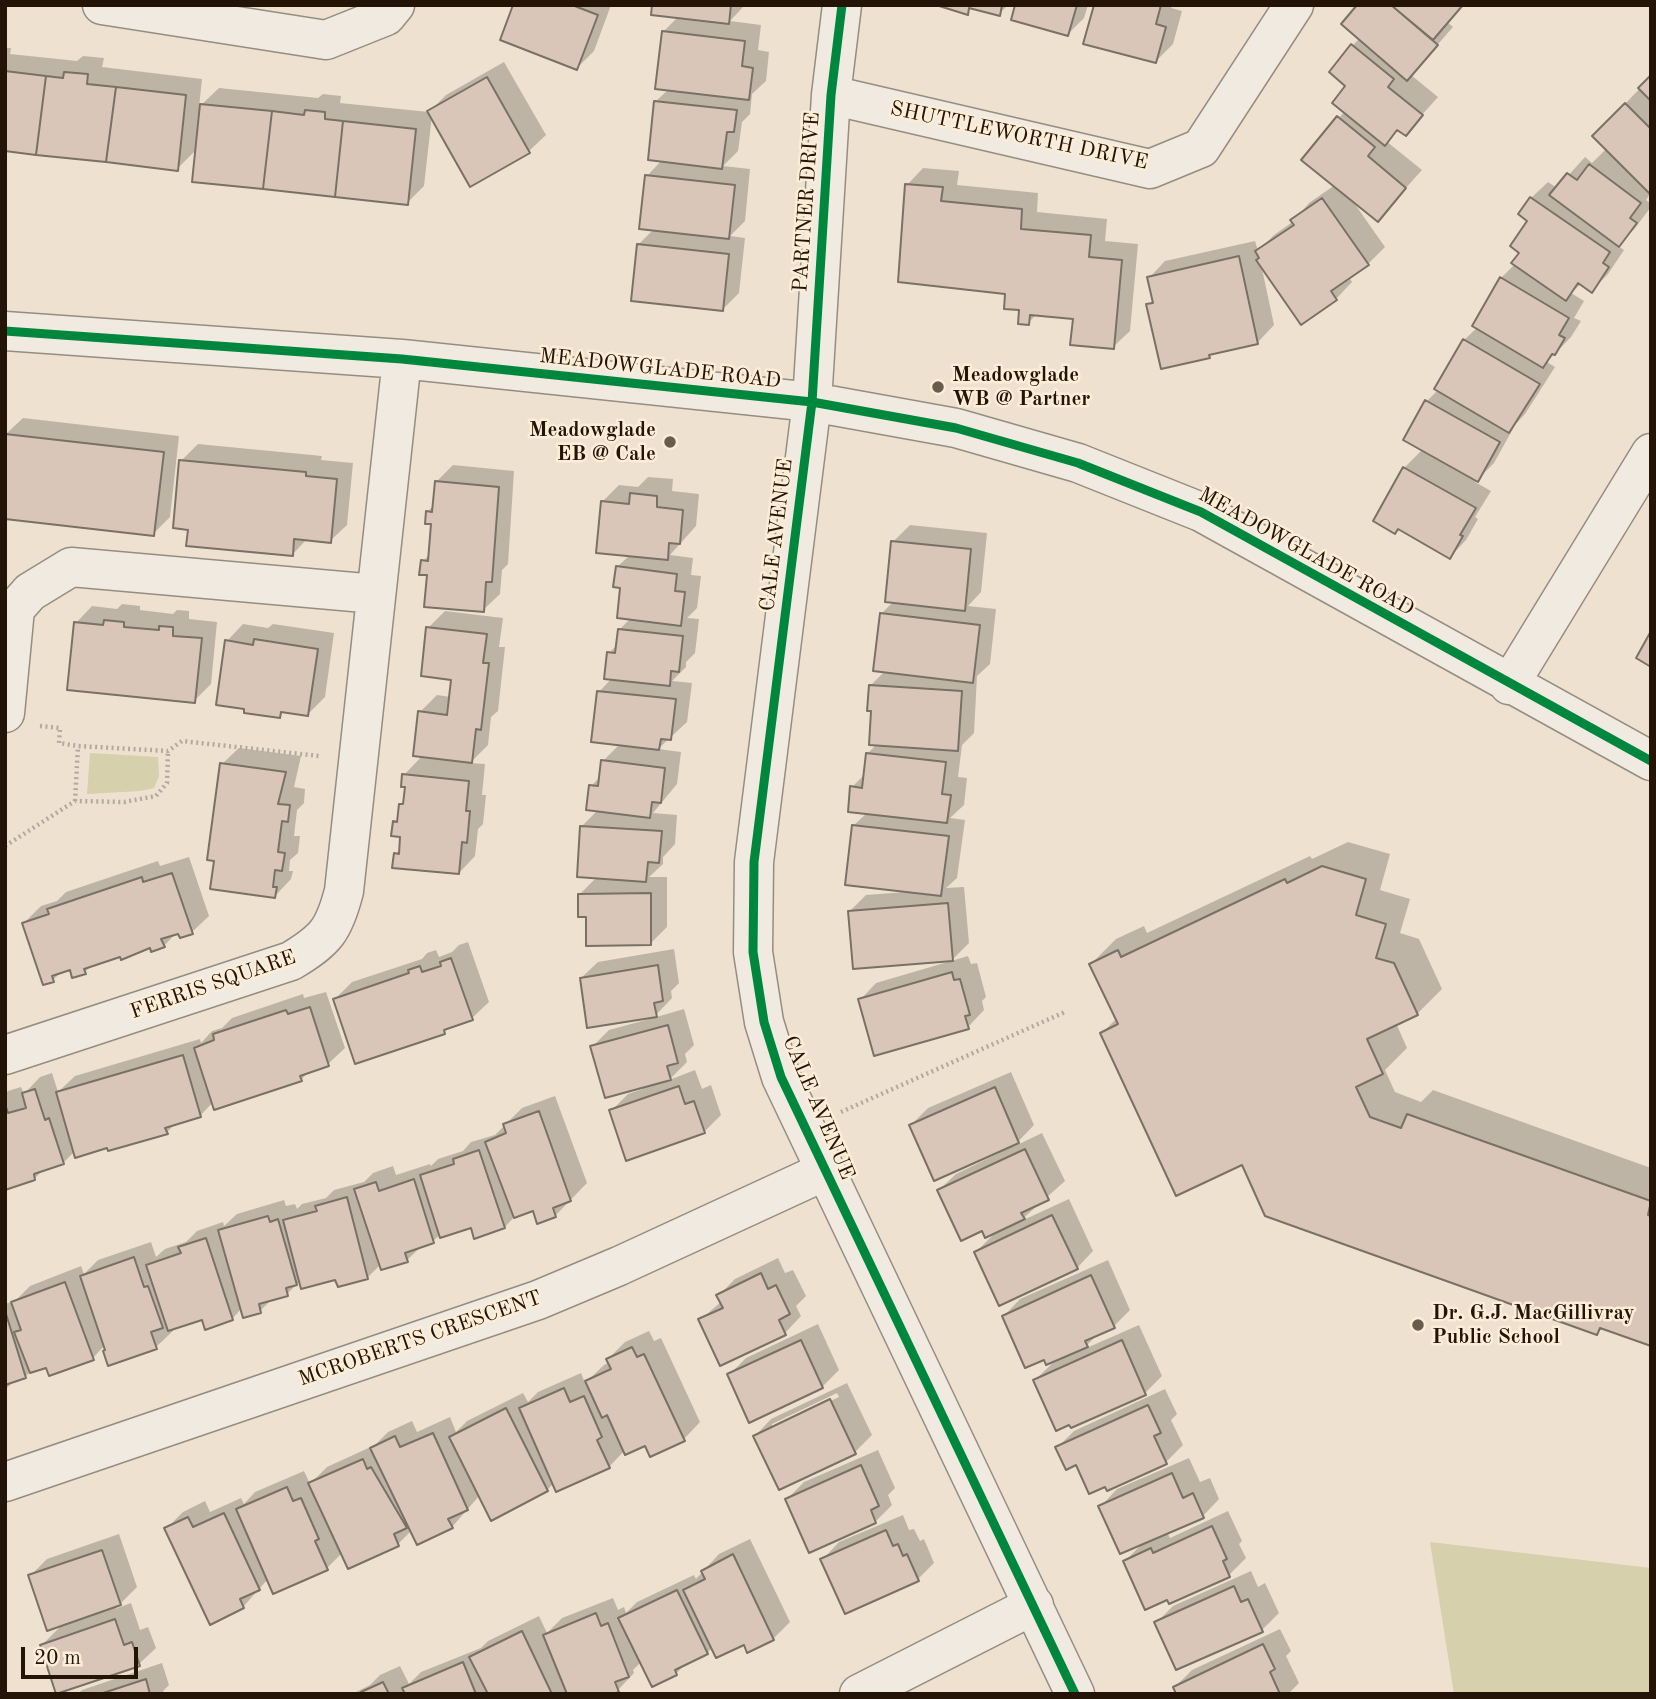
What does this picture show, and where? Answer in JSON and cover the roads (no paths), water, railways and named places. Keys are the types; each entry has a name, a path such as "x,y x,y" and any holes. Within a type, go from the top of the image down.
{"street":[{"path":"102,5 326,40 386,16 395,5"},
{"name":"PARTNER DRIVE","path":"812,402 831,95 842,5"},
{"name":"SHUTTLEWORTH DRIVE","path":"831,95 1150,169 1201,148 1294,5"},
{"name":"MEADOWGLADE ROAD","path":"5,331 402,359 812,402 968,431 1078,463 1201,512 1509,685 1651,761"},
{"name":"FERRIS SQUARE","path":"5,1055 291,961 314,947 336,922 344,891 402,359"},
{"name":"CALE AVENUE","path":"812,402 754,862 753,952 764,1022 781,1077 1075,1694"},
{"path":"1509,685 1651,453"},
{"path":"19,720 15,609 30,592 71,567 376,594"},
{"name":"MCROBERTS CRESCENT","path":"5,1482 538,1300 619,1266 825,1171"},
{"path":"859,1694 1034,1605"}],"place":[{"name":"Meadowglade WB @ Partner","path":"938,387"},
{"name":"Meadowglade EB @ Cale","path":"670,442"},
{"name":"Dr. G.J. MacGillivray Public School","path":"1418,1325"}]}
